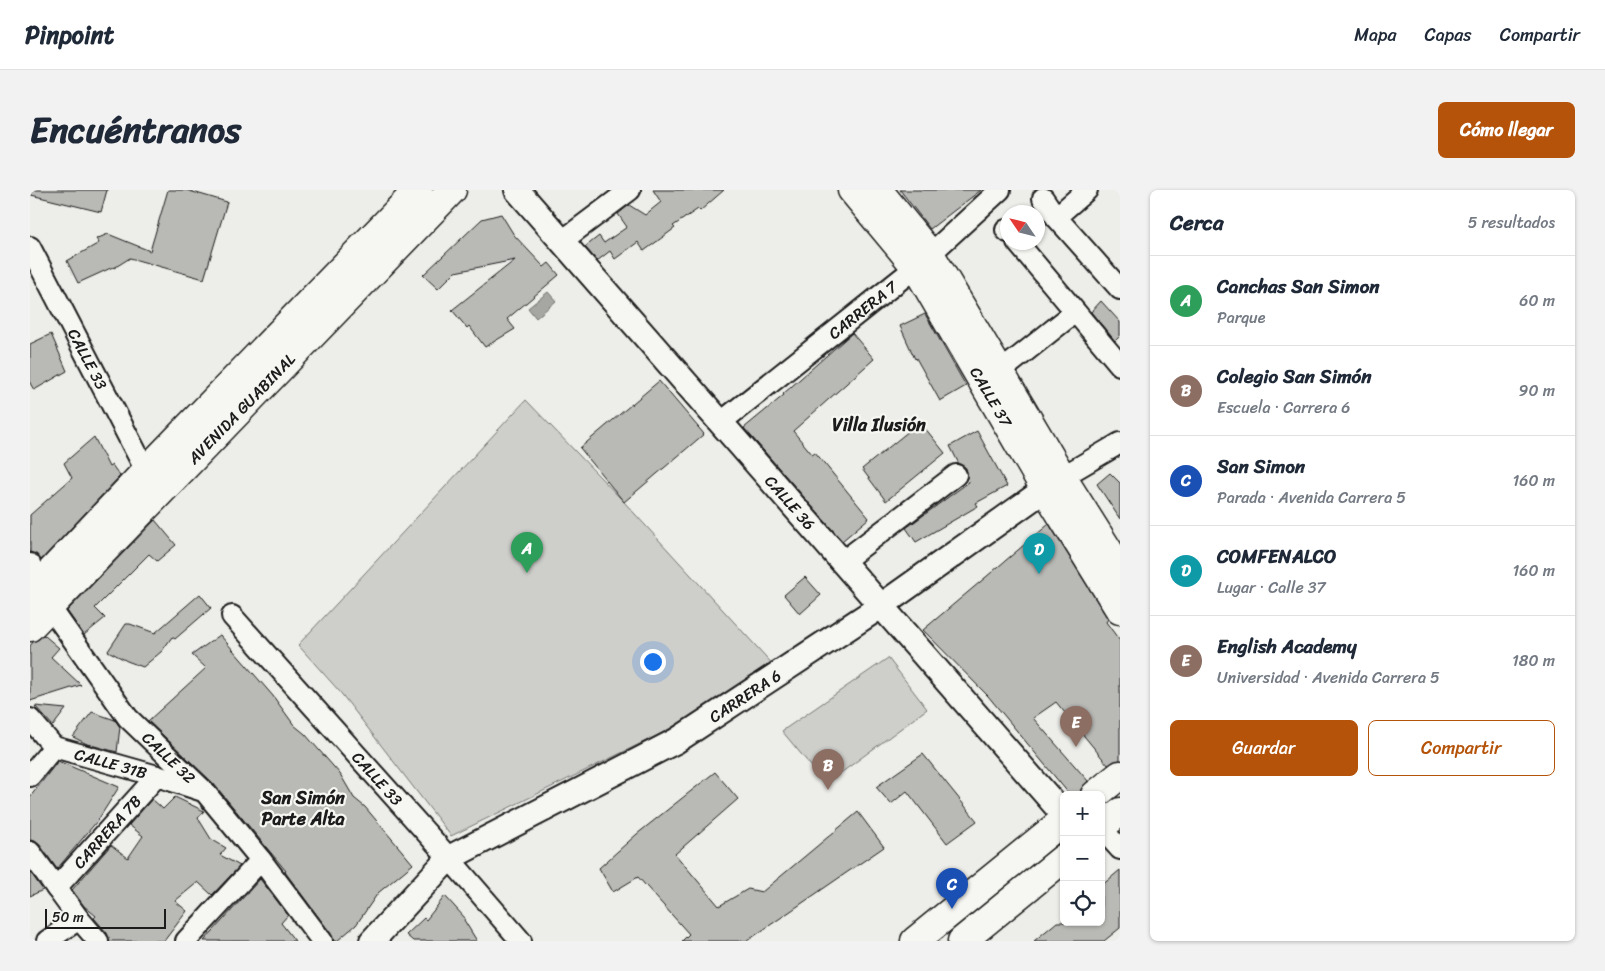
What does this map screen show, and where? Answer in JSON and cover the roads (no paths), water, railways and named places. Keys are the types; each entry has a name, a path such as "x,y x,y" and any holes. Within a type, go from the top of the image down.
{"main road":[{"name":"AVENIDA GUABINAL","path":"30,628 37,587 146,471 418,190"},
{"name":"AVENIDA GUABINAL","path":"37,587 452,190"},
{"name":"CALLE 37","path":"852,190 923,261 1000,372 1053,483 1120,610"},
{"name":"CALLE 37","path":"878,190 923,261 1053,483 1120,569"},
{"path":"1100,791 1120,775"},
{"path":"1105,825 1120,812"},
{"path":"915,941 1060,823"},
{"path":"962,941 1060,861"}],"street":[{"name":"CALLE 36","path":"517,190 1060,810"},
{"path":"562,241 630,190"},
{"name":"CARRERA 7","path":"720,423 923,261 1000,190"},
{"path":"1056,217 1087,190"},
{"path":"1043,198 1056,217 1120,289"},
{"path":"1023,250 1120,365"},
{"name":"CALLE 33","path":"32,256 146,471"},
{"path":"1000,372 1075,312"},
{"name":"CARRERA 6","path":"372,941 449,858 676,741 881,606 1053,483 1117,450"},
{"path":"842,562 956,475"},
{"name":"CALLE 32","path":"37,587 128,718 204,791 322,941"},
{"name":"CALLE 33","path":"232,616 521,941"},
{"name":"CALLE 31B","path":"30,719 54,747 204,791"},
{"path":"30,776 54,747"},
{"name":"CARRERA 7B","path":"56,888 157,776"},
{"path":"1105,832 1120,849"},
{"path":"30,852 79,920 98,941"},
{"path":"186,941 260,860"},
{"path":"47,941 79,920"}],"place":[{"name":"Canchas San Simon","path":"527,573"},
{"name":"COMFENALCO","path":"1039,574"},
{"name":"English Academy","path":"1076,747"},
{"name":"Colegio San Simón","path":"828,790"},
{"name":"San Simon","path":"952,909"}],"district":[{"name":"Villa Ilusión","path":"879,425"},
{"name":"San Simón Parte Alta","path":"303,808"}]}
